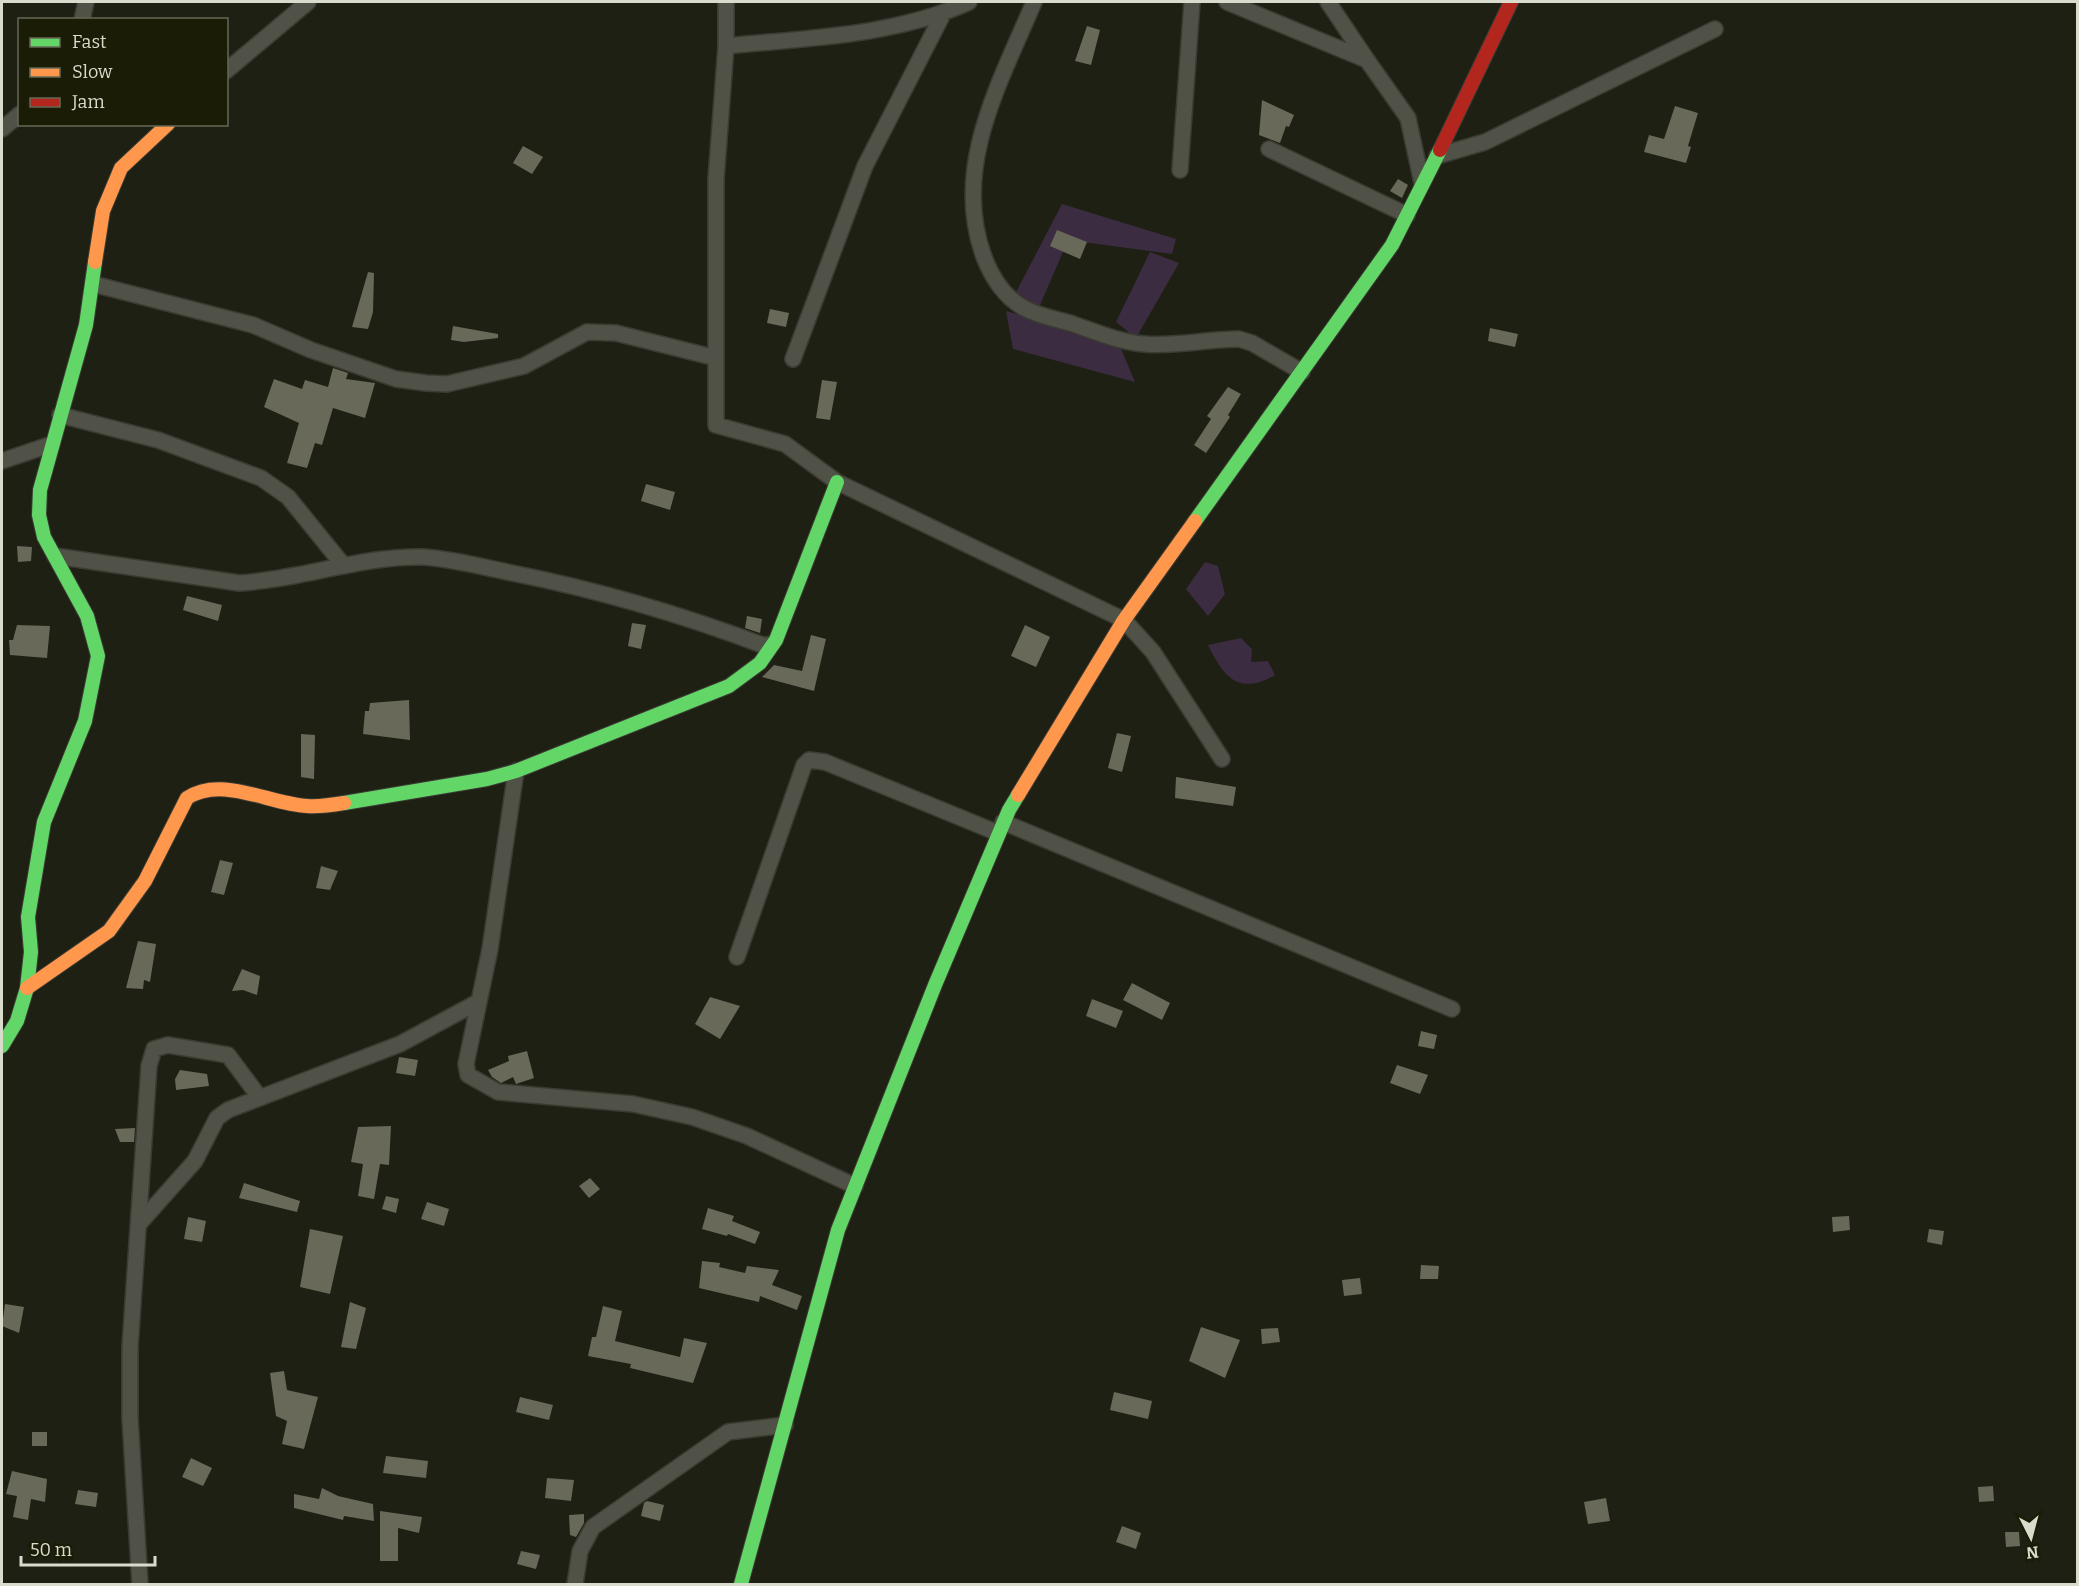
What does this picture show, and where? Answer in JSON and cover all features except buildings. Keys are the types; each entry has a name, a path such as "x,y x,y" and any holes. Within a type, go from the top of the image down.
{"street":[{"path":"82,18 86,2"},
{"path":"228,69 308,2"},
{"path":"726,2 726,46 716,179 716,425 784,444 837,482 1124,620 1153,652 1222,759"},
{"path":"726,46 865,29 943,14 969,2"},
{"path":"1034,2 993,99 980,139 974,170 971,201 976,236 990,273 1007,295 1026,309 1127,342 1145,344 1239,339 1252,343 1302,372"},
{"path":"1180,170 1192,2"},
{"path":"1227,2 1367,60"},
{"path":"1328,2 1408,118 1422,183"},
{"path":"741,1584 838,1230 1001,828 1124,620 1392,245 1468,96 1511,2"},
{"path":"793,359 865,166 943,14"},
{"path":"1437,156 1495,137 1715,28"},
{"path":"2,129 18,116"},
{"path":"2,1046 17,1021 27,988 31,952 28,917 44,822 85,721 98,656 87,616 44,537 39,515 40,490 86,325 103,211 121,168 166,126"},
{"path":"1269,148 1407,215"},
{"path":"93,284 253,325 311,350 386,376 426,383 447,384 524,366 587,332 616,333 716,358"},
{"path":"60,415 158,441 261,478 288,497 344,566"},
{"path":"2,461 52,444"},
{"path":"55,556 239,583 266,582 344,566 421,557 554,581 705,623 765,646 776,640 837,482"},
{"path":"27,988 109,932 145,881 187,798 196,792 222,789 306,806 337,804 487,779 516,771 729,686 760,663 771,644"},
{"path":"737,957 804,765 809,760 825,762 1001,828 1452,1009"},
{"path":"516,771 490,949 466,1064 468,1075 498,1092 633,1104 692,1117 747,1136 855,1186"},
{"path":"138,1225 195,1161 217,1118 228,1110 400,1044 478,1002"},
{"path":"140,1584 130,1406 130,1347 149,1066 154,1049 168,1045 228,1055 260,1098"},
{"path":"574,1584 580,1551 593,1527 728,1432 785,1425"}],"shaded area":[{"path":"1062,204 1176,239 1172,254 1068,240 1037,312 1012,300"},
{"path":"1150,252 1179,263 1136,338 1116,322"},
{"path":"1006,311 1119,344 1135,382 1013,349"},
{"path":"1205,562 1218,566 1225,594 1208,616 1186,589"},
{"path":"1241,638 1252,649 1251,662 1268,661 1275,675 1251,684 1234,680 1226,674 1208,645"}],"traffic: fast":[{"path":"1195,521 1392,245 1440,150"},
{"path":"2,1046 17,1021 27,988 31,952 28,917 44,822 85,721 98,656 87,616 44,537 39,515 40,490 86,325 95,262"},
{"path":"344,803 487,779 516,771 729,686 760,663 776,640 837,482"},
{"path":"741,1584 838,1230 935,985 1009,810 1018,795"}],"traffic: slow":[{"path":"95,262 103,211 121,168 166,126"},
{"path":"1018,795 1124,620 1195,521"},
{"path":"27,988 109,931 145,881 187,798 215,789 307,806 344,803"}],"traffic: jam":[{"path":"1440,150 1511,2"}]}
